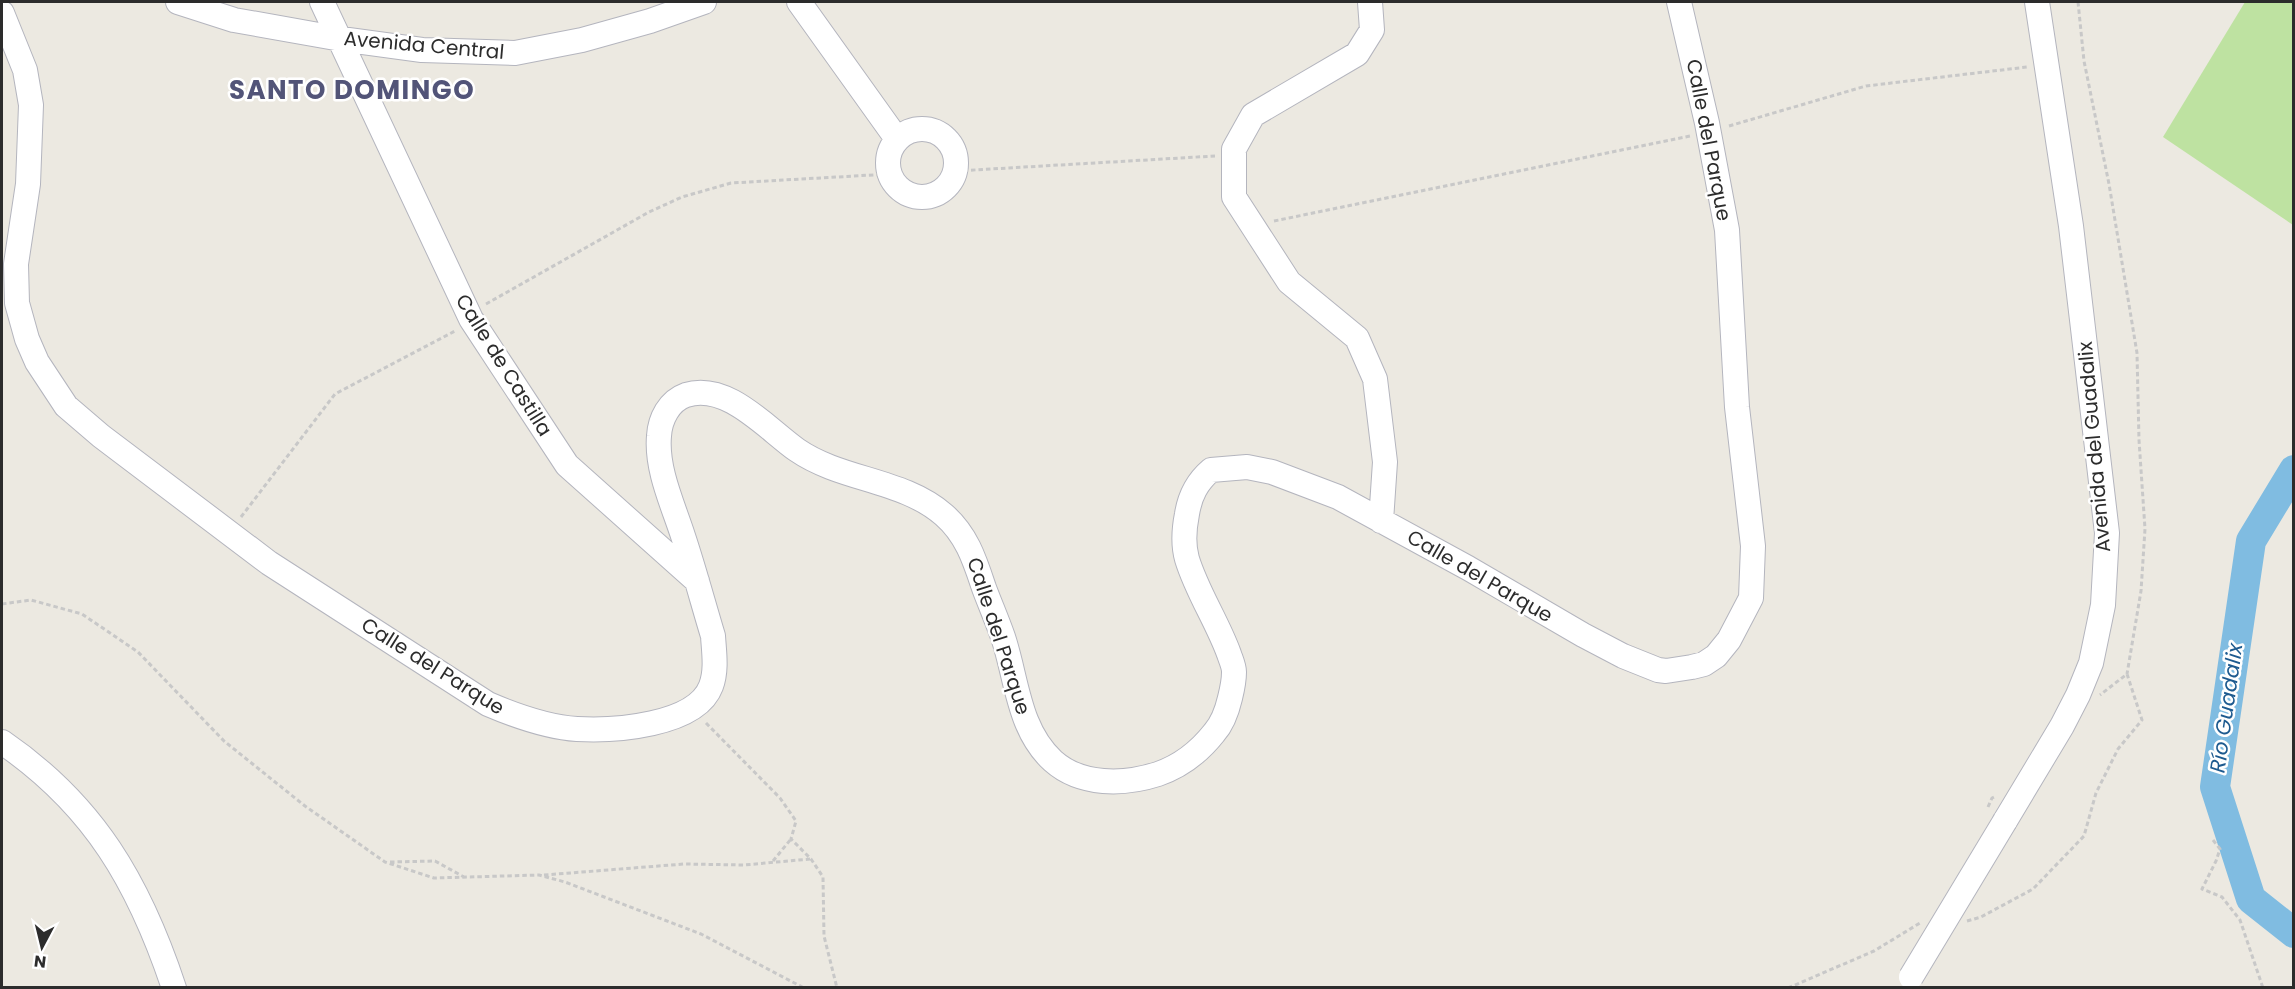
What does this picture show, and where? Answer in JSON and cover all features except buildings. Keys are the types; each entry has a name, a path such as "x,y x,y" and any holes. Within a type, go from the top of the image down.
{"street":[{"name":"Avenida Central","path":"178,2 234,20 341,39 422,50 514,53 582,40 650,21 704,2"},
{"name":"Calle de Castilla","path":"322,2 471,318 567,465 697,581"},
{"path":"799,2 897,139"},
{"path":"1370,2 1372,30 1357,54 1253,115 1234,149 1234,197 1289,282 1357,338 1375,379 1385,462 1382,521"},
{"name":"Calle del Parque","path":"2,13 25,70 31,105 28,184 16,264 16,303 37,362 66,406 269,563 488,704 518,717 576,729 606,729 671,719 702,700 710,687 715,657 713,636 666,482 658,434 663,418 676,401 685,395 713,393 738,405 806,456 832,469 909,494 944,516 967,542 976,562 1004,638 1017,695 1036,742 1054,761 1069,772 1085,778 1115,782 1160,773 1185,762 1206,744 1227,711 1234,670 1223,639 1192,575 1186,555 1184,529 1188,506 1195,488 1211,470 1247,467 1272,472 1338,497 1468,568 1583,635 1644,664 1666,671 1680,670 1704,663 1716,656 1729,640 1751,598 1753,546 1737,407 1727,230 1709,132 1679,2"},
{"name":"Avenida del Guadalix","path":"1908,982 2078,695 2091,663 2103,605 2107,533 2072,226 2037,2"},
{"path":"920,129 928,129 944,135 954,148 958,165 953,181 941,193 925,198 909,195 895,185 888,170 889,153 897,139 911,130 920,129"},
{"path":"2,742 22,755 69,798 97,828 139,896 160,945 174,987"}],"path":[{"path":"2078,2 2084,61 2109,184 2137,353 2139,440 2145,529 2141,591 2127,674 2142,720 2118,748 2096,793"},
{"path":"1252,225 1709,132 1866,86 2047,65"},
{"path":"956,171 1234,155"},
{"path":"229,533 335,394 471,318 649,212 682,197 730,183 890,174"},
{"path":"2,604 31,600 82,614 92,620 138,652 224,741 305,806 386,862 434,878 539,875 684,864 744,865 811,859"},
{"path":"2099,696 2127,674"},
{"path":"692,707 780,798 796,821 792,839 774,861"},
{"path":"792,839 811,859 823,878 824,936 837,987"},
{"path":"2213,840 2220,849 2202,889 2222,897 2240,920 2263,987"},
{"path":"386,862 435,861 466,878"},
{"path":"539,875 565,882 701,934 804,987"},
{"path":"1788,987 1874,951 1921,922"}],"green space":[{"path":"2245,2 2293,2 2293,225 2163,137"}],"waterway":[{"name":"Río Guadalix","path":"2294,470 2251,541 2215,787 2251,899 2294,933"}],"district":[{"name":"SANTO DOMINGO","path":"352,90"}]}
